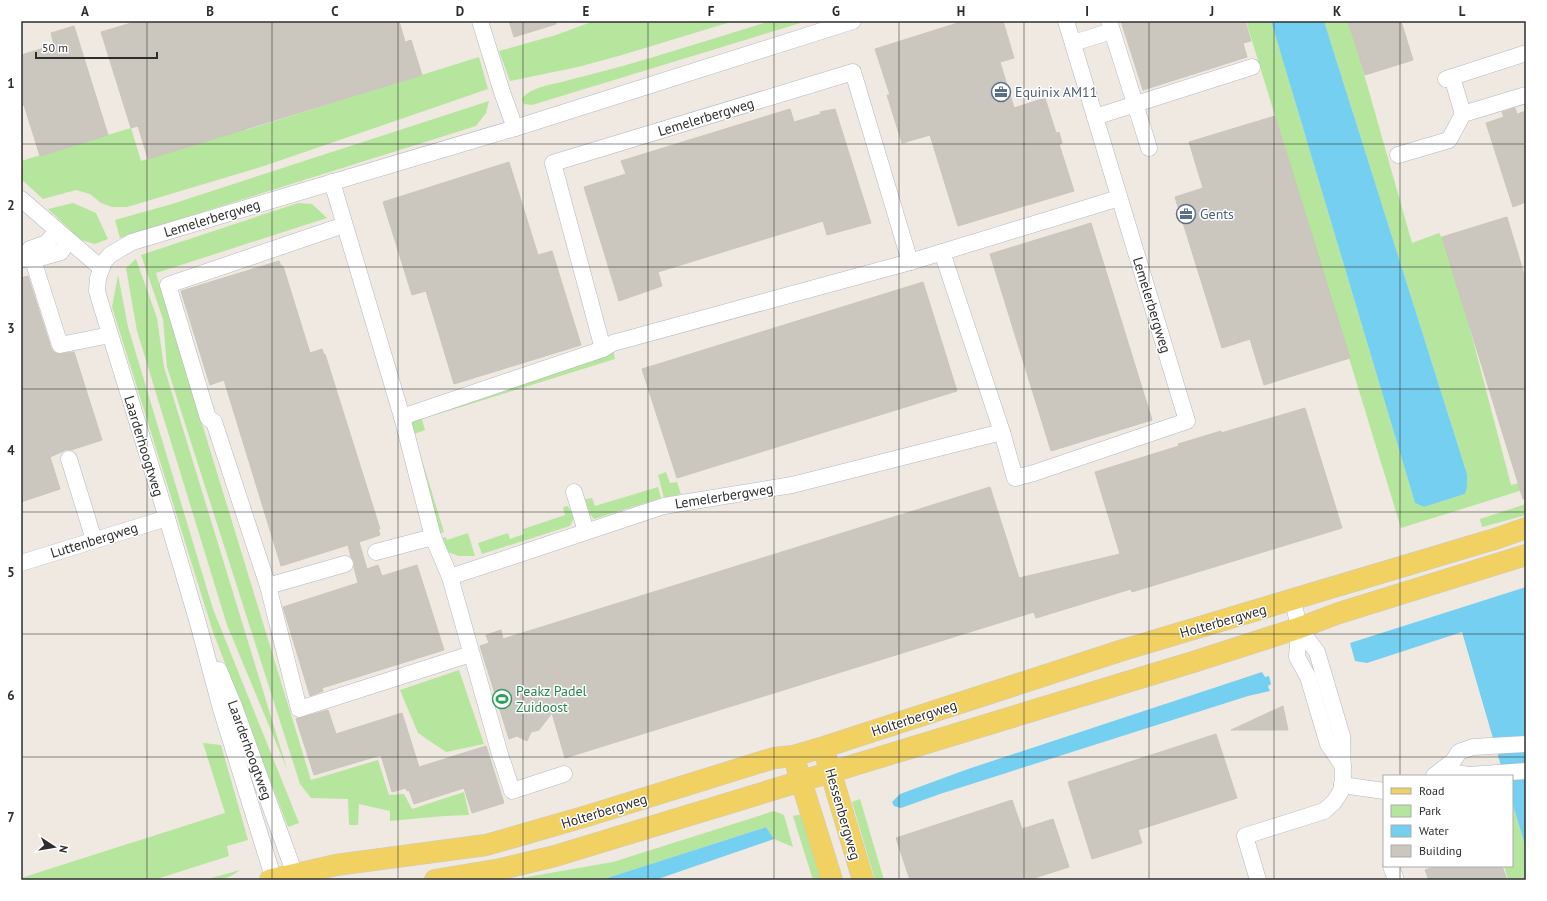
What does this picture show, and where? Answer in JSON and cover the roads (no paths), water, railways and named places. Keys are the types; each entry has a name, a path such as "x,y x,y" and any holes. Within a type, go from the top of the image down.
{"main road":[{"name":"Holterbergweg","path":"273,880 296,877 336,865 486,845 587,816 774,758 793,756 824,748 1123,650 1498,538 1526,528"},
{"name":"Holterbergweg","path":"435,880 500,869 555,856 1193,662 1299,628 1339,613 1526,555"},
{"name":"Hessenbergweg","path":"824,748 863,880"},
{"name":"Hessenbergweg","path":"793,756 832,880"}],"street":[{"path":"480,21 515,128"},
{"name":"Lemelerbergweg","path":"102,268 104,262 110,255 132,242 515,128 853,21"},
{"name":"Lemelerbergweg","path":"450,577 664,506 792,486 1002,432 1015,478 1034,473 1187,421 1066,21"},
{"path":"1073,43 1110,26 1149,148"},
{"path":"1463,114 1449,78 1526,54"},
{"path":"1095,116 1252,67"},
{"name":"Lemelerbergweg","path":"603,349 553,163 853,72 910,262"},
{"path":"1398,154 1448,140 1463,114 1526,95"},
{"path":"332,182 402,417 433,536 450,577 471,654 512,791 564,774"},
{"path":"402,417 603,349 613,343 910,262 1119,198"},
{"path":"21,199 102,268"},
{"path":"344,225 168,285 208,418 214,422 268,586 299,709 471,654"},
{"path":"63,235 62,252 25,259 60,345 110,335"},
{"path":"942,252 1002,432"},
{"name":"Laarderhoogtweg","path":"102,268 98,278 97,291 167,518 198,623 221,709 273,880"},
{"path":"70,459 94,540"},
{"path":"574,492 586,531"},
{"name":"Luttenbergweg","path":"21,562 167,518"},
{"path":"376,552 433,536"},
{"path":"268,586 345,564"},
{"path":"1258,880 1246,836 1324,811 1334,802 1341,791 1342,785 1342,736 1317,652 1299,628 1293,600"},
{"name":"Laarderhoogtweg","path":"198,623 234,706 296,877"},
{"path":"1455,767 1469,775 1493,759 1526,744"},
{"path":"1455,767 1459,752 1473,747 1493,759 1526,771"},
{"path":"1493,759 1526,753"},
{"path":"1493,759 1526,762"},
{"path":"1437,775 1455,767"},
{"path":"1342,785 1383,791"},
{"path":"1391,867 1396,880"}],"water":[{"path":"1271,21 1324,21 1467,474 1465,494 1424,507 1415,503"},
{"path":"1526,587 1526,848 1513,805 1513,775 1504,775 1462,632 1367,663 1355,661 1350,643"},
{"path":"1262,672 1265,677 1269,676 1271,684 1268,686 1270,691 1248,696 940,794 901,808 894,806 892,802 900,794 968,769"},
{"path":"766,827 774,839 655,880 601,880"}],"place":[{"name":"Equinix AM11","path":"1001,92"},
{"name":"Gents","path":"1186,214"},
{"name":"Peakz Padel Zuidoost","path":"502,699"}]}
